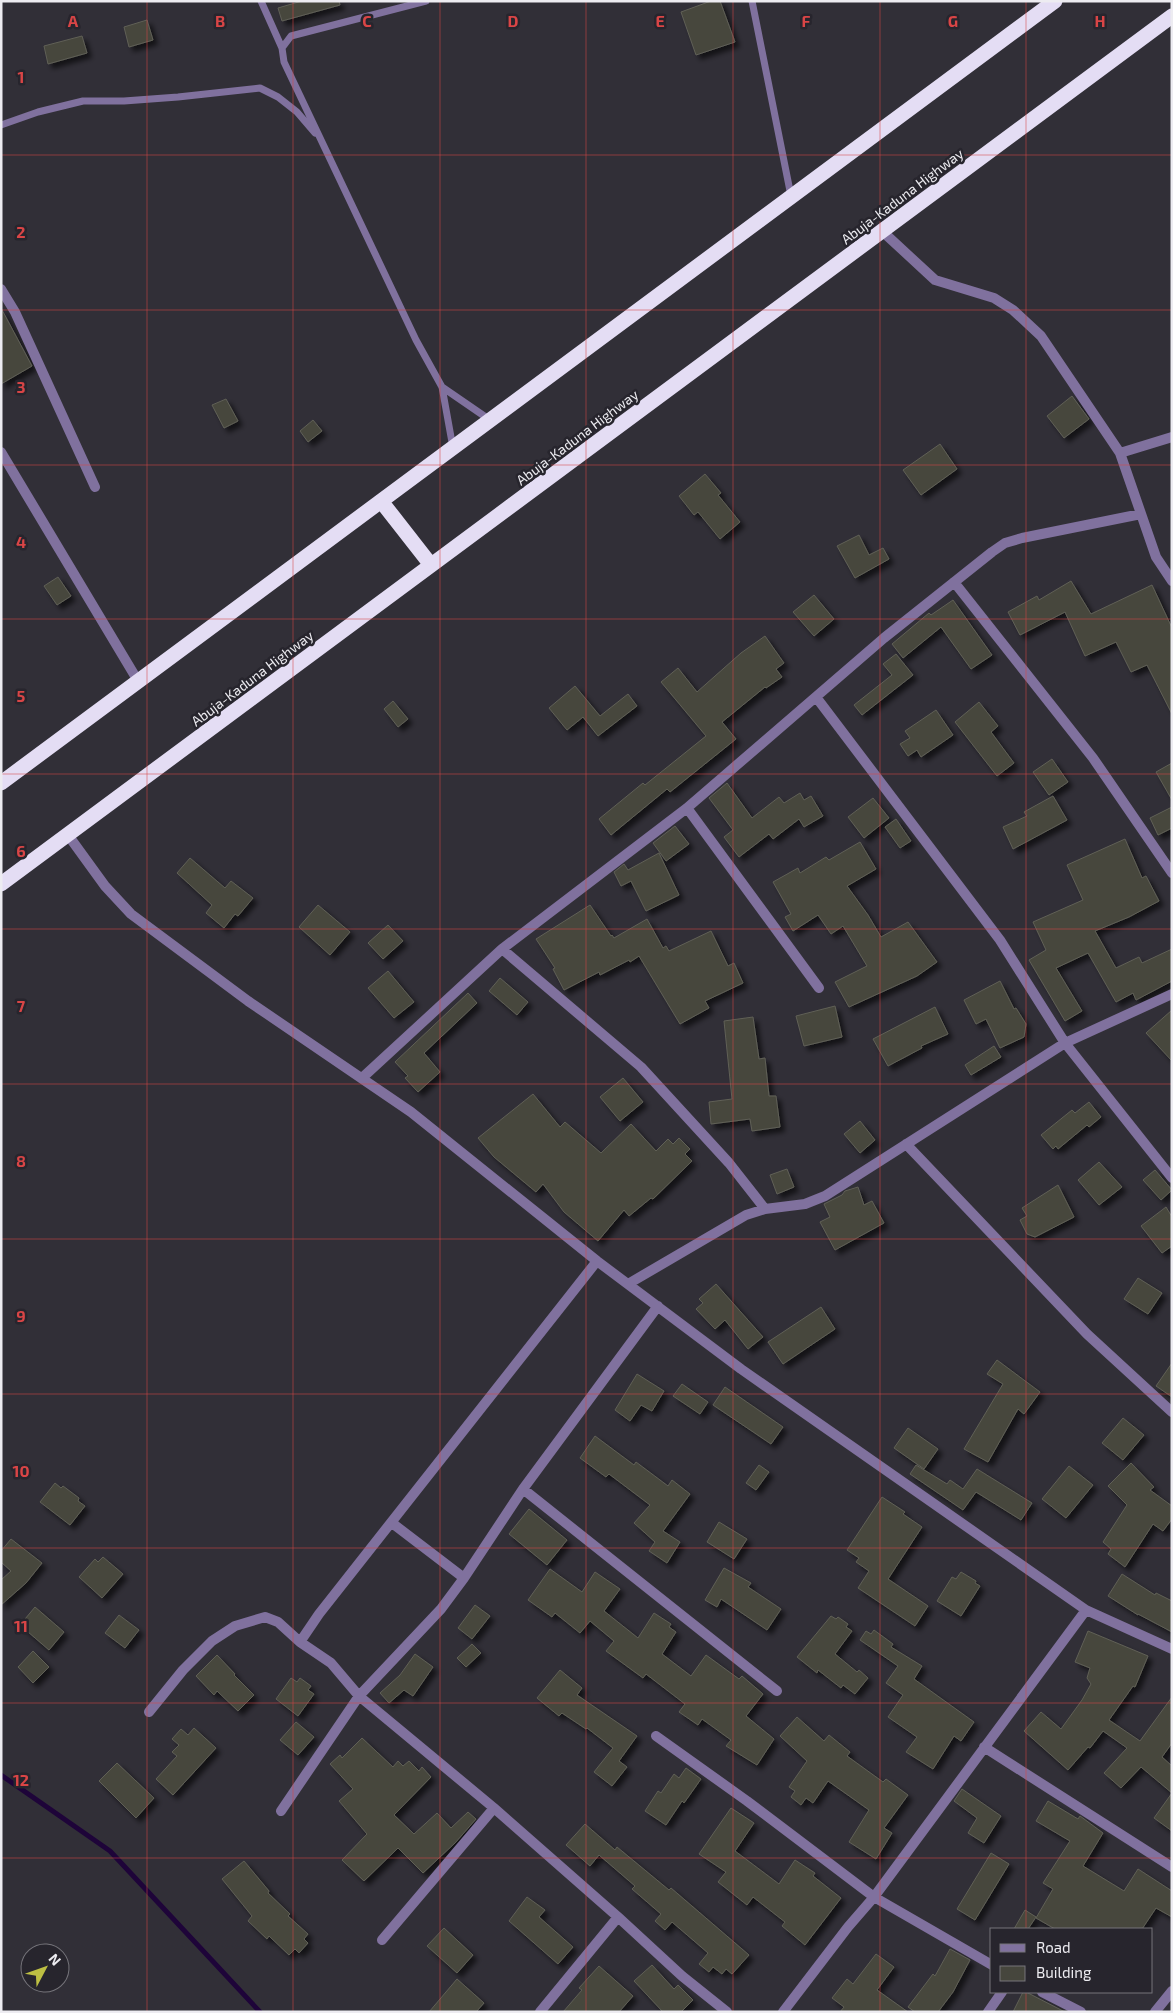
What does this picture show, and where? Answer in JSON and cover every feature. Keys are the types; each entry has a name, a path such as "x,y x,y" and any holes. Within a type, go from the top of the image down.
{"highway":[{"path":"1,783 1055,1"},
{"name":"Abuja-Kaduna Highway","path":"1,884 1172,16"},
{"path":"381,501 431,565"}],"street":[{"path":"882,231 935,280 994,298 1013,310 1041,336 1120,453 1156,558 1172,581"},
{"path":"1,289 14,312 88,474 96,487"},
{"path":"1120,453 1172,438"},
{"path":"1,452 138,681"},
{"path":"362,1078 502,948 687,808 884,638 1005,543 1141,514"},
{"path":"954,582 1094,758 1172,873"},
{"path":"816,697 1000,940 1066,1043 1172,1178"},
{"path":"687,808 819,988"},
{"path":"68,835 105,886 131,914 248,1001 411,1112 597,1262 658,1306 740,1370 1086,1610 1172,1649"},
{"path":"502,948 641,1067 729,1163 765,1209"},
{"path":"628,1284 746,1215 765,1209 805,1204 825,1196 1066,1043 1172,994"},
{"path":"906,1144 1087,1334 1172,1412"},
{"path":"300,1642 319,1614 597,1262"},
{"path":"281,1811 359,1696 441,1610 523,1489 658,1306"},
{"path":"523,1489 777,1691"},
{"path":"392,1523 464,1578"},
{"path":"783,2012 855,1918 874,1897 1086,1610"},
{"path":"149,1712 182,1670 212,1641 235,1626 265,1617 278,1622 300,1642 330,1663 359,1696 494,1808 682,1976 727,2012"},
{"path":"656,1736 717,1778 874,1897 990,1963"},
{"path":"984,1747 1172,1867"},
{"path":"382,1940 494,1808"},
{"path":"543,2011 618,1917"},
{"path":"1155,2012 1172,1991"},
{"path":"988,2012 1001,1993"},
{"path":"1044,1993 1081,2012"}],"lane":[{"path":"261,1 282,48 284,62 416,340 442,386 453,448"},
{"path":"282,48 291,36 426,1"},
{"path":"752,1 791,197"},
{"path":"1,125 38,112 83,101 178,98 260,88 278,97 297,112 321,140"},
{"path":"442,386 491,420"}],"building":[{"path":"302,1 339,1 340,5 282,21 278,8"},
{"path":"711,1 720,1 735,42 696,55 681,12"},
{"path":"147,20 153,40 129,47 124,27"},
{"path":"82,36 87,53 48,64 44,46"},
{"path":"1,308 32,366 1,384"},
{"path":"1072,396 1089,419 1064,438 1047,416"},
{"path":"226,399 238,421 224,428 212,405"},
{"path":"313,420 322,431 308,442 300,431"},
{"path":"940,444 957,469 921,495 903,470"},
{"path":"705,474 721,493 718,495 740,522 720,539 698,512 694,515 679,496"},
{"path":"859,535 869,555 883,548 889,559 855,578 837,546"},
{"path":"58,577 71,596 57,605 44,586"},
{"path":"1071,581 1091,614 1152,585 1172,628 1172,714 1147,665 1131,672 1116,642 1085,656 1065,612 1020,635 1008,612 1037,596 1039,600"},
{"path":"814,595 834,619 814,636 793,612"},
{"path":"953,600 992,655 971,669 941,627 903,658 892,644 929,613 931,615"},
{"path":"765,636 784,663 776,669 782,677 765,687 722,722 736,739 670,792 667,789 611,835 599,819 706,736 661,682 678,668 697,692 741,653"},
{"path":"896,654 913,675 862,715 854,705 892,675 883,664"},
{"path":"575,686 600,716 628,694 637,706 598,736 583,717 567,730 549,708"},
{"path":"393,701 408,719 398,727 384,709"},
{"path":"979,702 998,726 991,732 1014,763 997,776 955,722"},
{"path":"936,710 953,735 921,757 917,750 908,756 900,744 910,738 905,731"},
{"path":"1052,759 1068,782 1049,795 1033,772"},
{"path":"1172,763 1172,800 1156,772"},
{"path":"727,783 752,818 779,797 784,803 800,793 804,800 811,796 823,816 804,827 799,819 773,839 769,834 739,857 724,837 733,830 709,798"},
{"path":"1053,796 1067,820 1013,849 1003,827 1027,816 1024,812"},
{"path":"873,798 889,818 864,838 848,817"},
{"path":"1172,807 1172,828 1158,835 1150,818"},
{"path":"896,819 911,841 900,848 885,827"},
{"path":"675,826 689,844 666,861 653,843"},
{"path":"1125,839 1142,878 1146,876 1159,901 1129,917 1095,931 1116,968 1139,957 1142,963 1172,949 1172,981 1136,1000 1133,993 1116,1002 1088,953 1056,968 1082,1011 1065,1021 1029,960 1046,950 1033,922 1083,900 1067,865"},
{"path":"860,842 876,869 847,886 881,937 908,922 937,962 917,976 849,1007 835,982 867,966 843,926 831,934 818,915 793,931 785,917 791,914 773,882 798,868 800,873 826,857 829,860"},
{"path":"659,853 679,895 646,911 631,881 621,886 614,872 624,864 628,870"},
{"path":"190,858 225,888 231,881 253,898 238,916 235,914 224,928 206,913 212,905 177,873"},
{"path":"318,905 350,932 330,955 299,927"},
{"path":"590,905 614,938 647,919 663,948 666,946 669,951 711,931 728,966 734,963 743,983 705,1001 709,1008 680,1024 639,956 600,975 599,972 564,990 553,969 555,968 536,939"},
{"path":"388,925 403,941 383,959 368,943"},
{"path":"388,971 414,1002 394,1018 368,988"},
{"path":"500,978 528,1002 517,1015 489,991"},
{"path":"1000,981 1014,1009 1016,1008 1026,1024 1024,1037 1000,1048 986,1019 976,1024 964,1000"},
{"path":"468,993 477,1003 424,1053 440,1072 418,1092 405,1078 408,1076 395,1062"},
{"path":"835,1006 842,1037 804,1046 796,1016"},
{"path":"935,1007 948,1034 921,1046 922,1048 888,1066 873,1039"},
{"path":"1172,1010 1172,1061 1146,1033"},
{"path":"753,1017 759,1059 765,1058 769,1096 776,1096 780,1127 752,1131 750,1119 711,1124 709,1102 732,1099 724,1021"},
{"path":"994,1046 1001,1057 971,1075 965,1065"},
{"path":"623,1078 643,1102 620,1121 600,1097"},
{"path":"533,1094 560,1127 565,1122 601,1153 631,1124 656,1151 668,1139 673,1144 679,1138 690,1149 685,1154 692,1161 653,1199 651,1198 629,1216 624,1210 598,1241 564,1212 543,1184 536,1192 494,1157 478,1138"},
{"path":"1089,1102 1101,1117 1089,1127 1087,1125 1058,1149 1056,1146 1053,1149 1041,1135 1072,1110 1075,1113"},
{"path":"860,1121 875,1140 860,1153 844,1134"},
{"path":"1099,1162 1122,1187 1099,1205 1078,1180"},
{"path":"787,1169 794,1187 777,1194 770,1175"},
{"path":"1155,1170 1172,1190 1161,1200 1143,1180"},
{"path":"1058,1185 1074,1217 1035,1237 1027,1234 1020,1220 1027,1216 1022,1208"},
{"path":"858,1187 864,1205 872,1201 884,1223 835,1250 820,1222 830,1217 824,1204 842,1195 845,1191"},
{"path":"1166,1207 1172,1217 1172,1246 1162,1253 1141,1226"},
{"path":"1138,1278 1162,1293 1148,1314 1124,1299"},
{"path":"716,1284 763,1337 748,1349 725,1320 715,1329 696,1309 703,1303 699,1299"},
{"path":"821,1307 835,1329 783,1364 768,1342"},
{"path":"997,1360 1040,1392 1024,1414 1018,1409 988,1462 964,1449 1003,1384 987,1374"},
{"path":"1172,1363 1172,1397 1156,1386"},
{"path":"637,1374 664,1391 652,1411 641,1405 630,1421 615,1410"},
{"path":"682,1384 708,1402 700,1414 673,1396"},
{"path":"725,1387 783,1427 771,1444 713,1405"},
{"path":"1123,1418 1144,1435 1123,1460 1102,1443"},
{"path":"908,1428 938,1449 924,1469 894,1448"},
{"path":"595,1436 634,1465 636,1462 668,1486 672,1480 690,1494 663,1531 680,1542 667,1563 649,1551 655,1542 634,1523 650,1505 609,1474 606,1477 580,1458"},
{"path":"1131,1463 1154,1487 1150,1490 1172,1506 1172,1519 1163,1531 1153,1524 1125,1567 1108,1554 1111,1549 1103,1542 1127,1505 1108,1486"},
{"path":"759,1465 769,1472 756,1490 746,1483"},
{"path":"916,1465 947,1484 950,1480 963,1489 977,1469 1032,1503 1021,1520 976,1492 963,1510 910,1474"},
{"path":"1069,1466 1093,1485 1066,1518 1042,1499"},
{"path":"55,1483 61,1488 63,1486 79,1498 78,1501 85,1506 70,1525 40,1502"},
{"path":"882,1497 905,1512 903,1514 922,1527 888,1579 928,1606 915,1626 858,1588 869,1571 856,1562 859,1558 847,1550"},
{"path":"529,1509 567,1540 547,1565 509,1534"},
{"path":"719,1522 747,1539 734,1559 707,1542"},
{"path":"11,1539 42,1563 26,1583 1,1605 1,1580 11,1571 1,1562 1,1551"},
{"path":"103,1557 123,1574 102,1598 79,1577 95,1559 98,1562"},
{"path":"724,1568 751,1583 748,1587 781,1609 767,1630 721,1599 717,1607 705,1600"},
{"path":"550,1569 582,1592 595,1572 620,1589 604,1611 638,1638 654,1613 671,1624 669,1627 676,1632 662,1654 691,1676 706,1655 739,1679 742,1676 763,1694 746,1716 774,1739 757,1765 726,1746 731,1740 702,1719 698,1725 679,1712 685,1704 646,1674 643,1678 606,1651 614,1641 590,1621 580,1633 555,1613 552,1617 528,1600"},
{"path":"961,1572 976,1581 975,1583 980,1586 961,1616 937,1601 952,1577 956,1579"},
{"path":"1122,1574 1155,1595 1156,1593 1172,1601 1172,1632 1138,1615 1108,1596"},
{"path":"475,1605 490,1616 472,1639 458,1628"},
{"path":"35,1607 64,1632 49,1650 20,1625"},
{"path":"119,1615 139,1630 125,1648 105,1633"},
{"path":"831,1616 836,1619 838,1617 848,1624 846,1627 852,1631 835,1654 857,1672 859,1670 868,1678 855,1694 843,1685 841,1688 818,1670 817,1673 797,1657"},
{"path":"874,1630 893,1644 891,1647 922,1666 914,1679 974,1722 961,1741 954,1736 933,1769 906,1752 917,1737 888,1717 903,1695 886,1683 898,1666 860,1640 866,1631 871,1634"},
{"path":"1088,1631 1148,1656 1135,1687 1133,1686 1109,1720 1140,1741 1172,1697 1172,1743 1162,1757 1172,1766 1172,1793 1141,1767 1121,1788 1104,1773 1127,1748 1103,1731 1090,1748 1088,1747 1068,1770 1024,1731 1041,1712 1061,1729 1082,1700 1091,1684 1087,1678 1090,1668 1075,1662"},
{"path":"472,1644 481,1653 466,1667 457,1658"},
{"path":"33,1651 49,1667 33,1683 18,1667"},
{"path":"415,1654 433,1667 413,1696 404,1690 389,1703 380,1693 400,1675"},
{"path":"217,1655 254,1695 238,1711 217,1691 214,1695 196,1676"},
{"path":"560,1670 582,1688 577,1695 637,1736 619,1761 627,1767 612,1786 594,1772 613,1748 587,1728 562,1713 559,1716 537,1698"},
{"path":"291,1678 297,1682 300,1678 311,1686 308,1690 314,1694 298,1716 276,1699"},
{"path":"797,1717 824,1741 829,1735 850,1752 847,1756 883,1782 886,1779 908,1795 884,1828 892,1833 876,1859 849,1842 869,1810 828,1781 813,1803 806,1798 801,1805 791,1797 795,1791 789,1787 807,1761 780,1736"},
{"path":"296,1722 314,1737 298,1755 280,1740"},
{"path":"194,1728 216,1748 173,1795 156,1779 177,1756 172,1752 179,1745 172,1739 181,1729 188,1735"},
{"path":"362,1738 393,1767 398,1761 403,1766 409,1761 419,1771 422,1767 431,1777 394,1815 414,1834 437,1813 451,1828 468,1812 476,1819 455,1843 423,1873 398,1848 364,1881 342,1860 367,1834 339,1801 353,1789 330,1764 340,1755 342,1758"},
{"path":"117,1763 154,1798 136,1818 99,1781"},
{"path":"686,1768 701,1779 684,1803 682,1801 666,1825 645,1811 658,1791 661,1793 674,1774 679,1778"},
{"path":"962,1789 1001,1816 984,1843 968,1833 977,1818 954,1801"},
{"path":"1172,1793 1172,1831 1154,1818"},
{"path":"1048,1801 1078,1819 1080,1816 1103,1833 1083,1866 1124,1891 1138,1869 1172,1891 1172,1917 1156,1908 1143,1928 1053,1928 1036,1918 1053,1889 1043,1883 1070,1841 1036,1821"},
{"path":"731,1808 754,1823 735,1851 779,1884 795,1860 815,1873 813,1876 841,1898 805,1945 782,1926 785,1922 753,1897 747,1905 718,1882 726,1872 699,1854"},
{"path":"585,1824 615,1850 617,1847 669,1890 671,1888 749,1955 732,1974 726,1969 722,1974 713,1967 709,1972 699,1964 708,1953 672,1922 665,1930 655,1921 661,1914 632,1889 635,1886 599,1855 590,1866 566,1845"},
{"path":"991,1853 1009,1864 975,1920 957,1909"},
{"path":"244,1861 269,1891 268,1893 290,1914 288,1916 308,1934 304,1939 308,1943 299,1953 295,1949 289,1955 269,1936 267,1939 248,1921 252,1916 222,1879"},
{"path":"527,1897 545,1910 539,1917 573,1947 558,1964 509,1921"},
{"path":"1025,1910 1036,1917 1029,1928 1015,1928"},
{"path":"444,1928 473,1955 457,1973 427,1946"},
{"path":"950,1949 970,1960 953,1992 938,2012 915,2012 908,2007 933,1974 935,1976"},
{"path":"876,1954 894,1967 877,1990 908,2012 840,2012 844,2007 832,1998 847,1979 853,1984"},
{"path":"652,1965 674,1989 678,1985 693,2000 681,2012 663,2012 634,1981"},
{"path":"599,1966 633,1996 619,2012 563,2012 582,1990 579,1988"},
{"path":"457,1979 484,2003 476,2012 429,2012"},
{"path":"1022,1993 1028,1993 1065,2012 1013,2012"}],"waterway":[{"path":"1,1775 110,1851 260,2012"}]}
